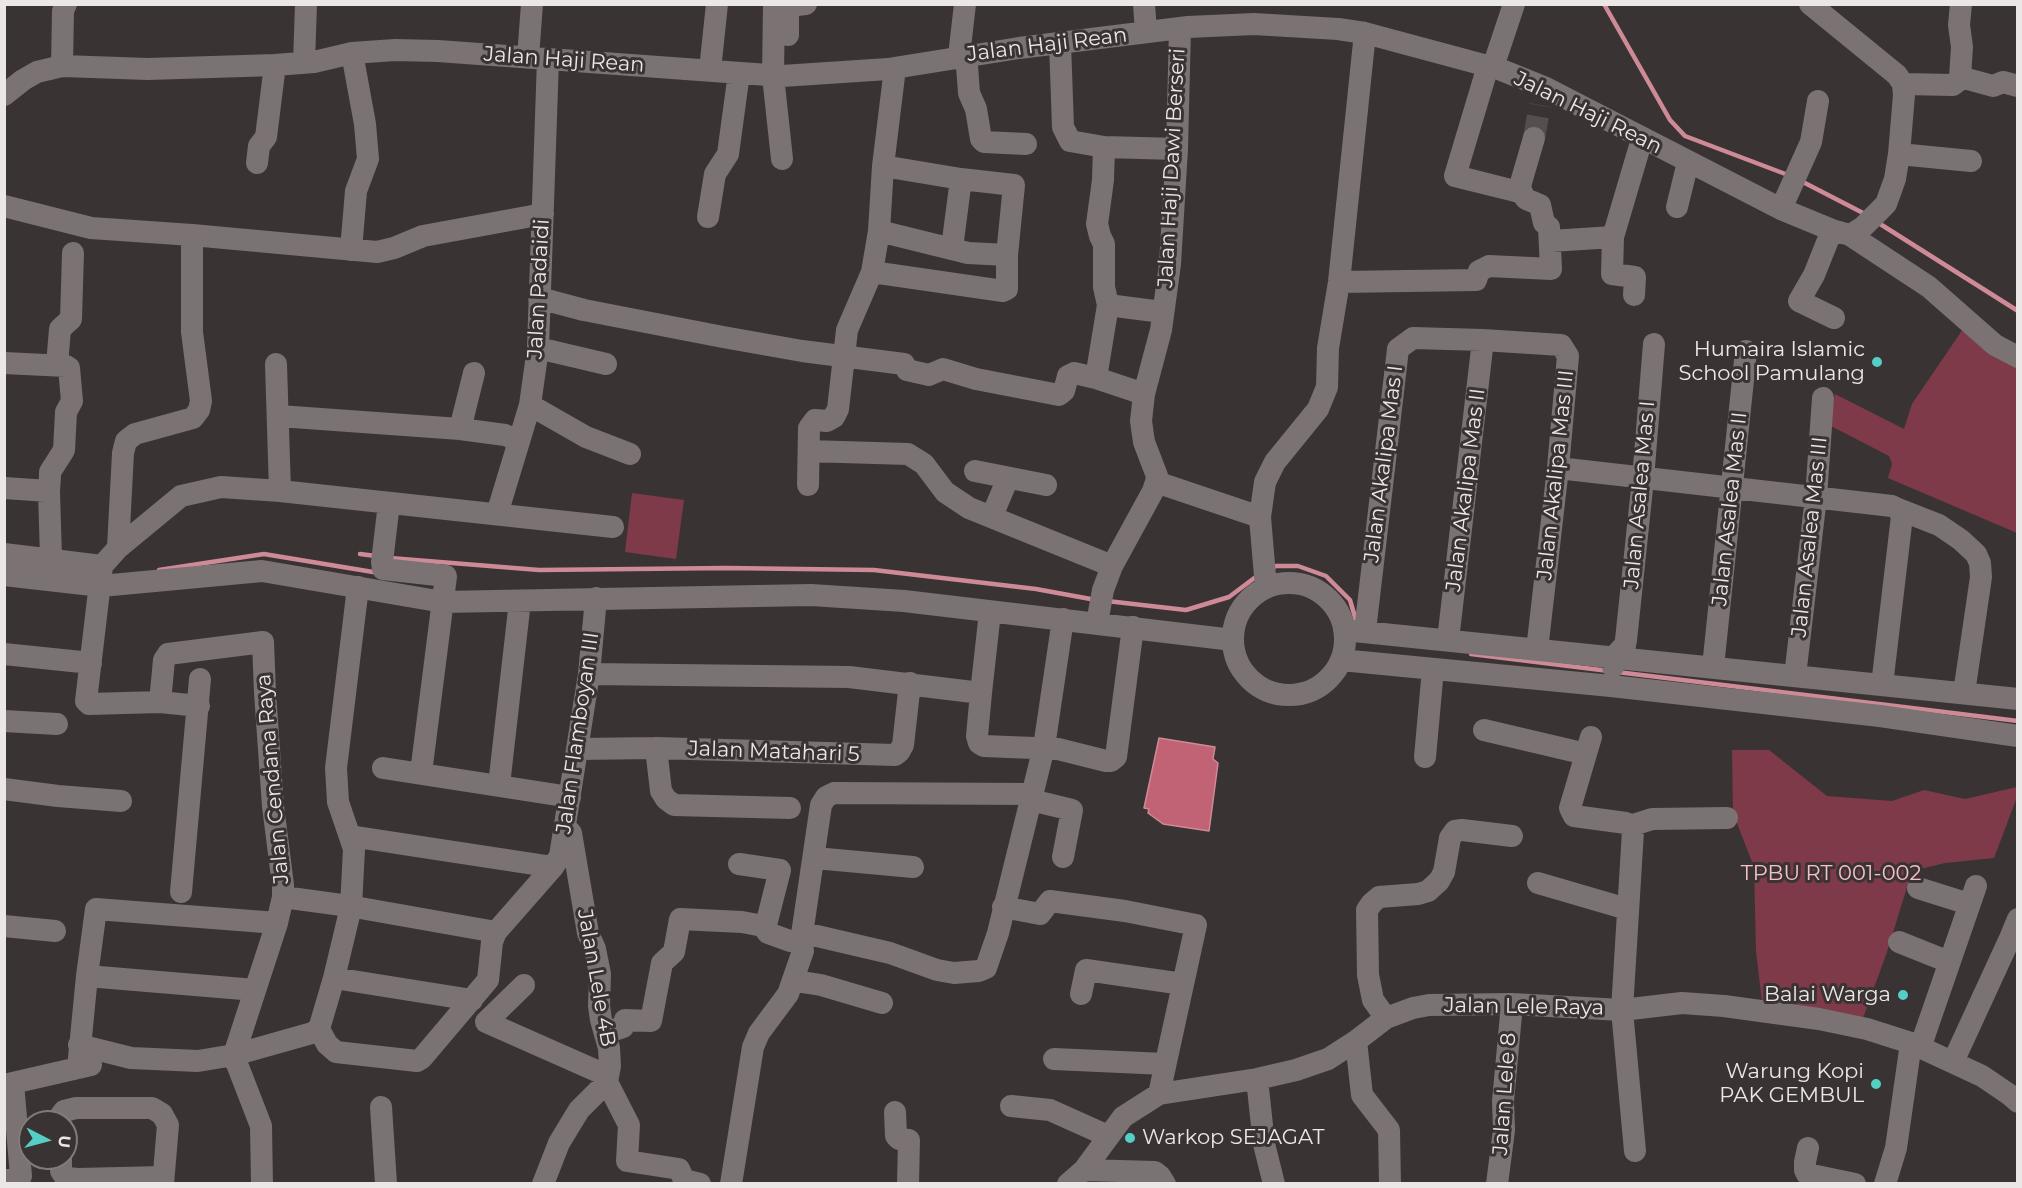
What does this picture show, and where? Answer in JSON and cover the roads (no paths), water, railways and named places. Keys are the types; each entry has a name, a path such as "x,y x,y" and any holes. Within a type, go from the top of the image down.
{"street":[{"path":"62,66 63,11 66,4"},
{"path":"304,63 306,4"},
{"name":"Jalan Padaidi","path":"497,514 530,405 538,348 543,214 538,58 532,4"},
{"path":"710,70 717,4"},
{"path":"774,4 780,76 782,159"},
{"path":"780,76 788,6 806,4"},
{"path":"965,4 959,56 967,66 969,93 976,110 981,139 984,142 1026,144"},
{"path":"1144,4 1146,33"},
{"path":"1514,4 1490,67 1455,176 1522,193"},
{"path":"1903,84 1953,85 1960,77 1961,4"},
{"path":"1811,5 1897,75 1903,84 1904,95 1895,179 1886,204 1856,227 1814,275 1799,301 1834,318"},
{"name":"Jalan Haji Rean","path":"5,94 37,72 62,66 148,69 275,65 304,63 352,53 395,50 438,51 780,76 895,68 959,56 1180,29 1238,14 1365,33 1490,67 1543,97 1642,139 1781,209 1856,227 1995,345 2018,357"},
{"name":"Jalan Haji Dawi Berseri","path":"1156,482 1144,442 1141,420 1144,394 1161,330 1173,233 1180,29"},
{"path":"1355,631 1345,645 1341,660 1329,679 1311,691 1290,696 1268,692 1250,680 1237,662 1233,640 1237,619 1248,600 1266,579 1260,517 1268,473 1318,409 1327,387 1328,348 1339,282 1365,33"},
{"path":"1060,44 1063,127 1070,141 1104,147 1177,149"},
{"path":"351,250 356,191 368,159 365,124 352,53"},
{"path":"257,163 259,146 266,137 275,65"},
{"path":"808,485 809,428 815,420 827,421 834,417 838,409 847,330 872,272 879,231 883,166 895,68"},
{"path":"708,217 715,174 728,154 739,73"},
{"path":"1960,77 1993,86 2003,82 2018,86"},
{"path":"1781,209 1811,142 1818,101"},
{"path":"1339,282 1476,280 1479,271 1489,266 1551,269 1550,227 1544,223 1540,205 1526,199 1520,186 1534,138"},
{"path":"1634,295 1635,277 1612,274 1613,237 1642,139"},
{"path":"1096,378 1108,305 1104,287 1104,244 1097,224 1103,180 1104,147"},
{"path":"1899,154 1971,161"},
{"path":"1677,207 1688,162"},
{"path":"872,272 1006,291 1014,185 883,166"},
{"path":"952,248 961,179"},
{"path":"4,206 92,228 377,252 394,248 423,236 543,214"},
{"path":"879,231 968,253 1007,255"},
{"path":"118,548 123,453 126,441 135,434 193,418 200,410 201,402 192,332 192,235"},
{"path":"1551,241 1613,237"},
{"path":"51,558 50,472 64,450 66,412 72,401 63,367 60,330 71,319 73,253"},
{"path":"539,298 584,310 723,337 802,351 904,364 907,370 929,375 943,369 976,379 1059,396 1064,391 1068,376 1071,374 1096,378 1144,394"},
{"path":"1108,305 1162,312"},
{"name":"Jalan Akalipa Mas I","path":"1355,631 1398,349 1413,338 1483,340"},
{"name":"Jalan Akalipa Mas III","path":"1483,340 1561,345 1568,356 1537,650"},
{"name":"Jalan Akalipa Mas II","path":"1448,640 1483,340"},
{"name":"Jalan Asalea Mas I","path":"1620,687 1654,344"},
{"path":"538,348 606,364"},
{"name":"Jalan Asalea Mas II","path":"1713,667 1746,351"},
{"path":"4,363 63,367"},
{"path":"276,364 280,491"},
{"path":"460,429 474,373"},
{"name":"Jalan Asalea Mas III","path":"1795,676 1816,497 1823,398"},
{"path":"530,405 586,437 630,454"},
{"path":"279,416 460,429 505,435 519,441"},
{"path":"809,451 908,454 924,464 945,492 969,508 1112,566"},
{"path":"1558,468 1892,506 1939,525 1961,540 1976,554 1980,563 1981,577 1964,693"},
{"path":"975,471 1046,485"},
{"path":"992,516 1008,478"},
{"path":"1100,607 1112,566 1156,482 1260,517"},
{"path":"199,706 160,702 89,704 86,701 101,576 118,548 181,496 220,487 280,491 613,527"},
{"path":"4,488 49,491"},
{"path":"389,502 382,567 385,570 446,576 421,773"},
{"path":"1882,685 1902,516 1898,509"},
{"path":"4,554 51,558 101,576"},
{"path":"4,575 101,576 262,571 443,602 811,595 904,601 1063,619 1100,607 1133,627 1233,640"},
{"path":"1266,579 1306,586 1324,595 1355,631 1537,650 1624,653 1713,667 2018,699"},
{"path":"358,587 336,768 338,802 354,849 351,907 319,1029 327,1044 336,1052 417,1061 488,980 492,942 496,932 553,867"},
{"name":"Jalan Flamboyan III","path":"553,867 560,855 578,749 589,674 596,598"},
{"path":"499,785 520,601"},
{"path":"990,612 977,736 979,743 984,746 1044,747 1106,761 1111,761 1116,757 1133,627"},
{"path":"605,1033 623,1027 625,1020 651,1020 662,963 674,952 680,919 742,922 763,926 768,933 790,940 817,936 890,952 937,970 954,973 979,971 986,968 998,933 1044,747 1063,619"},
{"name":"Jalan Cendana Raya","path":"160,702 164,660 168,654 263,642 264,693 271,783 283,897 277,923 233,1055"},
{"path":"4,654 91,663"},
{"path":"1341,660 1620,687 1880,716 2018,736"},
{"path":"1425,757 1433,669"},
{"path":"589,674 849,677 981,693"},
{"path":"181,892 200,679"},
{"name":"Jalan Matahari 5","path":"578,749 656,748 895,755 903,745 910,683"},
{"path":"4,720 57,724"},
{"path":"1484,730 1588,745 1570,808 1574,816 1626,824 1633,831 1622,1010 1635,1151"},
{"path":"656,748 661,791 674,805 790,808"},
{"path":"383,768 570,796"},
{"path":"4,789 121,801"},
{"path":"731,1184 753,1047 759,1034 795,981 803,951 802,939 821,805 826,797 834,794 1032,797 1072,810 1063,857"},
{"path":"1630,826 1652,819 1727,818"},
{"name":"Jalan Lele 4B","path":"565,827 571,833 588,933 595,949 600,974 599,1006 609,1048 608,1079"},
{"path":"1386,1017 1372,1000 1368,975 1367,910 1379,897 1428,891 1439,881 1444,872 1450,838 1455,831 1512,836"},
{"path":"350,836 553,867"},
{"path":"815,858 912,867"},
{"path":"739,864 780,870 765,929"},
{"path":"1538,883 1627,909"},
{"path":"1885,1184 1896,1148 1915,1045 1949,962 1972,895 1918,888"},
{"path":"283,897 496,932"},
{"path":"1004,907 1040,915 1050,901 1125,911 1196,925 1159,1094"},
{"path":"79,1056 96,909 277,923"},
{"path":"1953,1062 2018,919"},
{"path":"4,926 55,932"},
{"path":"1899,942 1949,962"},
{"path":"1081,994 1086,970 1183,984"},
{"path":"87,976 255,990"},
{"path":"334,978 472,1000"},
{"path":"795,981 821,985 882,1003"},
{"path":"524,985 486,1022 608,1079 629,1125 627,1161 678,1169 684,1180 700,1184"},
{"name":"Jalan Lele Raya","path":"1076,1177 1124,1117 1159,1094 1296,1070 1328,1059 1356,1041 1386,1017 1429,1005 1512,1004 1622,1010 1682,1003 1724,1006 1836,1022 1867,1029 1915,1045 1997,1085 2018,1102"},
{"name":"Jalan Lele 8","path":"1497,1184 1504,1130 1503,1101 1512,1004"},
{"path":"4,1180 17,1180 21,1176 9,1084 79,1056 198,1061 233,1055 319,1029"},
{"path":"1356,1041 1362,1095 1389,1130 1390,1184"},
{"path":"233,1055 261,1126 262,1184"},
{"path":"1054,1059 1165,1064"},
{"path":"1257,1078 1264,1144 1274,1184"},
{"path":"543,1184 549,1163 574,1118 608,1079"},
{"path":"1011,1106 1050,1110 1108,1136"},
{"path":"381,1107 386,1184"},
{"path":"62,1170 65,1177 77,1179 163,1180 168,1125 162,1114 152,1108 76,1108 68,1110"},
{"path":"895,1112 896,1136 899,1139 909,1140 908,1184"},
{"path":"1808,1148 1805,1162 1807,1174 1855,1184"},
{"path":"1076,1177 1155,1172 1164,1184"}],"waterway":[{"path":"1604,4 1670,120 1685,136 1788,175"},
{"path":"1801,181 1865,214"},
{"path":"1877,222 2018,311"},
{"path":"159,570 264,554 379,573"},
{"path":"360,554 376,556"},
{"path":"390,558 539,570 727,568 874,570 1036,589 1096,600"},
{"path":"1270,569 1276,566 1298,566 1326,576 1350,600 1357,624"},
{"path":"1107,601 1186,610 1229,597 1257,576"},
{"path":"1471,654 1609,671"},
{"path":"1617,672 2018,721"}],"tunnel":[{"path":"1534,138 1540,105"}],"place":[{"name":"Humaira Islamic School Pamulang","path":"1877,362"},
{"name":"Balai Warga","path":"1903,995"},
{"name":"Warung Kopi PAK GEMBUL","path":"1876,1084"},
{"name":"Warkop SEJAGAT","path":"1130,1138"}],"park label":[{"name":"TPBU RT 001-002","path":"1831,874"}]}
